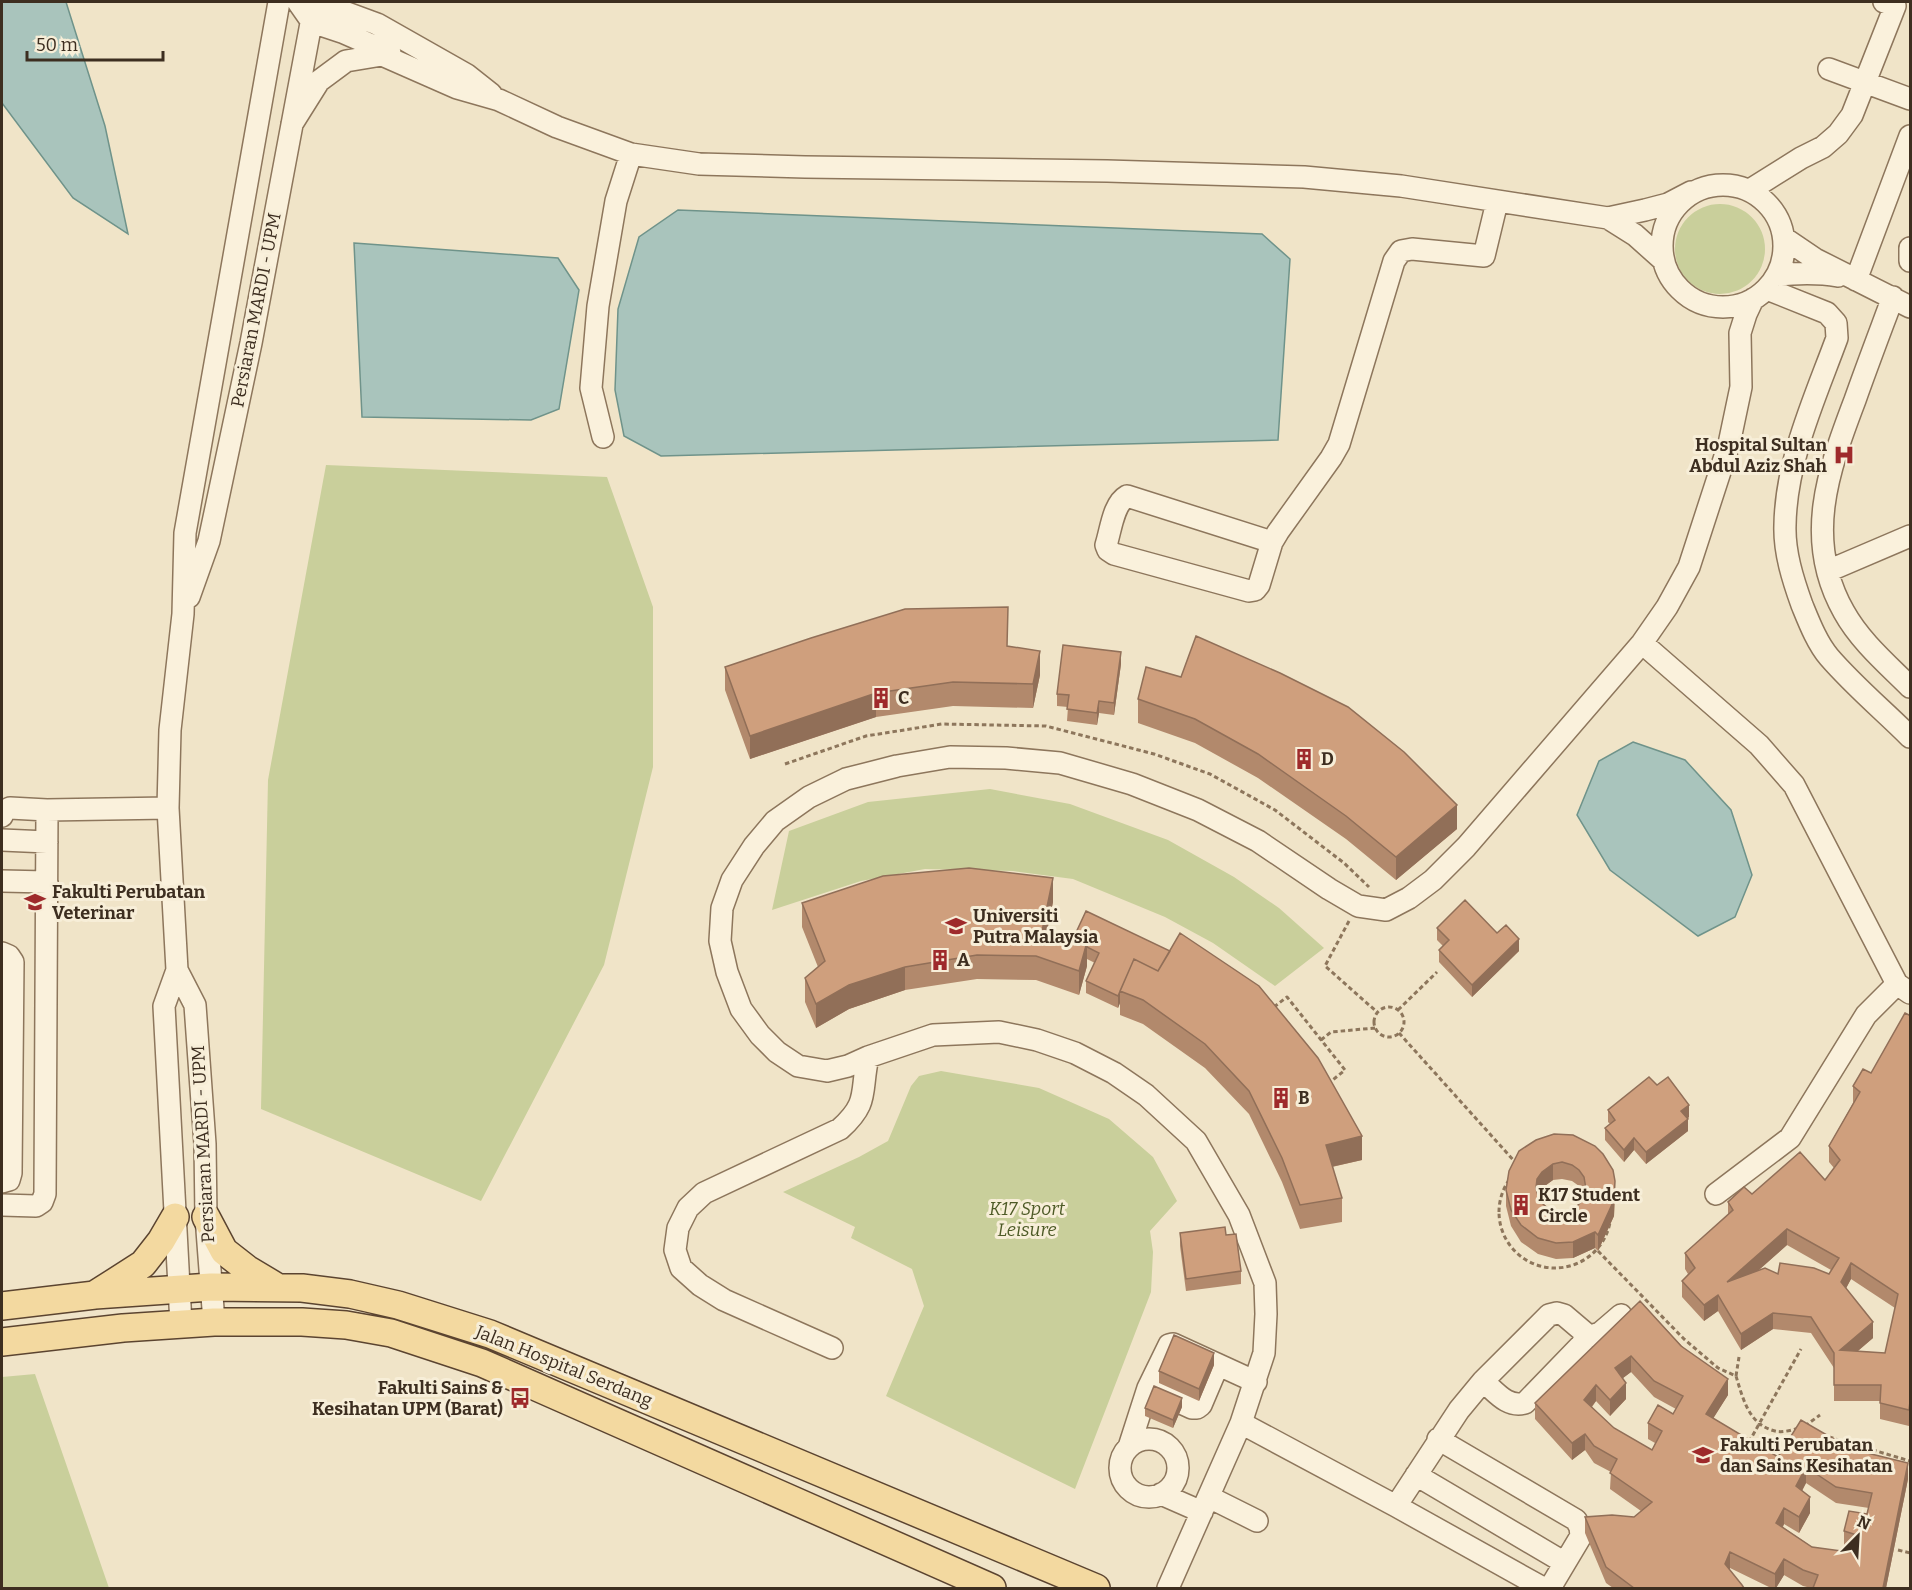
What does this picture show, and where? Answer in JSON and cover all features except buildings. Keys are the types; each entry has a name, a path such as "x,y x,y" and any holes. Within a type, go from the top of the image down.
{"main road":[{"path":"95,1295 143,1264 175,1217"},
{"path":"206,1217 224,1251 247,1269 277,1287"},
{"name":"Jalan Hospital Serdang","path":"2,1306 95,1295 211,1287 302,1288 360,1296 398,1305 490,1334 1096,1588"},
{"name":"Jalan Hospital Serdang","path":"2,1342 123,1328 214,1322 302,1322 346,1325 391,1333 482,1363 992,1588"}],"street":[{"name":"Persiaran MARDI - UPM","path":"181,1324 164,1006 177,969 168,808 170,730 183,614 185,533 279,2"},
{"path":"355,2 377,24"},
{"name":"Persiaran MARDI - UPM","path":"183,614 209,541 251,343 292,124 310,6"},
{"path":"273,38 310,6"},
{"path":"310,6 377,24 467,75 499,100"},
{"path":"310,6 342,32 457,88"},
{"path":"1758,196 1779,172 1823,147 1838,134 1852,115 1896,6"},
{"path":"292,124 318,81 346,61 382,55 457,88 499,100 556,127 631,154 711,164 1304,177 1401,186 1608,218 1657,207 1710,185 1730,184 1758,196 1778,219 1784,238 1783,259 1766,288 1746,314 1740,333 1741,387 1729,444 1689,567 1668,607 1642,644 1466,847 1433,880 1409,898 1386,910 1358,906 1258,840 1198,810 1132,784 1060,763 1006,758 950,757 897,766 846,779 809,797 775,821 754,846 732,880 722,908 720,941 727,972 741,1009 760,1035 777,1052 798,1066 827,1071 848,1066 933,1035 999,1032 1037,1040 1075,1053 1114,1073 1146,1095 1196,1141 1239,1215 1265,1283 1264,1353 1241,1423 1168,1588"},
{"path":"1829,69 1911,99"},
{"path":"1856,280 1911,136"},
{"path":"603,437 591,388 598,306 616,201 631,154"},
{"path":"1691,192 1676,205 1665,223 1661,242 1663,261 1670,278 1683,293 1699,303 1718,307 1737,305 1766,288 1801,272 1824,273 1856,280"},
{"path":"1272,542 1127,496 1121,499 1118,506 1106,545 1108,550 1114,554 1249,591 1255,590 1259,585 1272,542 1339,444 1394,261 1401,251 1412,249 1484,256 1497,201"},
{"path":"1608,218 1635,234 1663,261"},
{"path":"1784,238 1815,259 1902,302 1834,456 1823,506 1822,533 1825,560 1843,611 1857,632 1880,658 1911,687"},
{"path":"1911,248 1911,261"},
{"path":"1766,288 1827,313 1836,323 1837,338 1802,433 1788,481 1785,527 1789,563 1798,594 1810,625 1828,656 1911,737"},
{"path":"1718,307 1730,318 1740,333"},
{"path":"1828,571 1911,537"},
{"path":"1642,644 1760,745 1794,785 1904,989 1866,1015 1790,1137 1716,1194"},
{"path":"2,816 9,807 47,810 168,808"},
{"path":"2,1205 36,1206 42,1202 45,1194 47,810"},
{"path":"2,840 47,842"},
{"path":"2,881 47,882"},
{"path":"2,953 9,956 13,962 11,1173 9,1180 2,1182"},
{"name":"Persiaran MARDI - UPM","path":"177,969 195,1005 214,1322"},
{"path":"832,1347 724,1300 700,1286 681,1268 675,1250 678,1228 688,1208 704,1193 840,1129 853,1117 863,1101 868,1057"},
{"path":"1396,1506 1459,1410 1483,1381 1549,1314 1557,1312 1564,1315 1584,1332 1585,1338 1582,1344 1525,1403 1516,1406 1508,1402 1483,1381"},
{"path":"1585,1338 1600,1333 1621,1315"},
{"path":"1129,1447 1137,1442 1155,1439 1163,1442 1176,1456 1178,1465 1178,1474 1169,1489 1151,1496 1132,1491 1125,1484 1120,1464 1129,1447 1148,1388 1169,1345 1173,1344 1256,1382"},
{"path":"1148,1388 1192,1408 1197,1408 1201,1406 1218,1365"},
{"path":"1241,1423 1543,1588"},
{"path":"1438,1439 1576,1520 1581,1536 1550,1588"},
{"path":"1416,1475 1565,1563"},
{"path":"1161,1494 1206,1504 1257,1521"}],"path":[{"path":"1358,906 1325,966 1377,1012"},
{"path":"1397,1010 1437,972"},
{"path":"1268,1012 1287,997 1346,1070 1328,1084"},
{"path":"1387,1007 1397,1010 1401,1014 1403,1024 1399,1033 1386,1037 1377,1032 1374,1021 1377,1012 1387,1007"},
{"path":"1322,1040 1331,1032 1375,1028"},
{"path":"1399,1033 1519,1167"},
{"path":"1551,1154 1584,1162 1608,1187 1613,1221 1598,1251 1572,1268 1540,1268 1513,1251 1498,1224 1500,1192 1519,1167 1551,1154"},
{"path":"1598,1251 1684,1339 1718,1368 1736,1376"},
{"path":"1749,1442 1801,1348"},
{"path":"1739,1357 1736,1376 1744,1404 1759,1424 1777,1432 1801,1428 1812,1431"},
{"path":"1801,1428 1820,1414"},
{"path":"1823,1435 1911,1461"},
{"path":"1898,1550 1911,1553"}],"green space":[{"path":"1720,204 1737,207 1752,217 1762,232 1765,249 1762,266 1752,281 1737,291 1720,294 1703,291 1688,281 1678,266 1675,249 1678,232 1688,217 1703,207"},
{"path":"326,465 607,477 653,607 653,767 604,965 481,1201 261,1109 268,780"},
{"path":"990,789 1070,804 1168,840 1234,877 1279,908 1324,948 1275,986 1213,943 1165,917 1073,879 1013,871 925,869 861,881 772,910 789,831 868,802"},
{"name":"K17 Sport Leisure","path":"941,1071 1039,1088 1109,1119 1153,1157 1177,1201 1150,1231 1153,1252 1151,1292 1075,1489 886,1396 924,1306 912,1269 851,1238 855,1227 783,1192 888,1141 911,1086 919,1076"},
{"path":"35,1374 109,1588 2,1588 2,1377"}],"water":[{"path":"2,2 66,2 105,126 128,234 73,198 2,103"},
{"path":"678,210 1262,234 1290,259 1278,440 661,456 624,436 615,390 618,309 639,237"},
{"path":"354,243 558,258 579,290 559,409 531,420 362,417"},
{"path":"1633,742 1685,760 1731,810 1752,875 1735,917 1698,936 1610,870 1577,815 1599,761"}],"place":[{"name":"Hospital Sultan Abdul Aziz Shah","path":"1844,455"},
{"name":"C","path":"881,698"},
{"name":"D","path":"1304,759"},
{"name":"Fakulti Perubatan Veterinar","path":"35,902"},
{"name":"Universiti Putra Malaysia","path":"956,926"},
{"name":"A","path":"940,960"},
{"name":"B","path":"1281,1098"},
{"name":"K17 Student Circle","path":"1521,1205"},
{"name":"Fakulti Sains & Kesihatan UPM (Barat)","path":"520,1398"},
{"name":"Fakulti Perubatan dan Sains Kesihatan","path":"1703,1455"}]}
